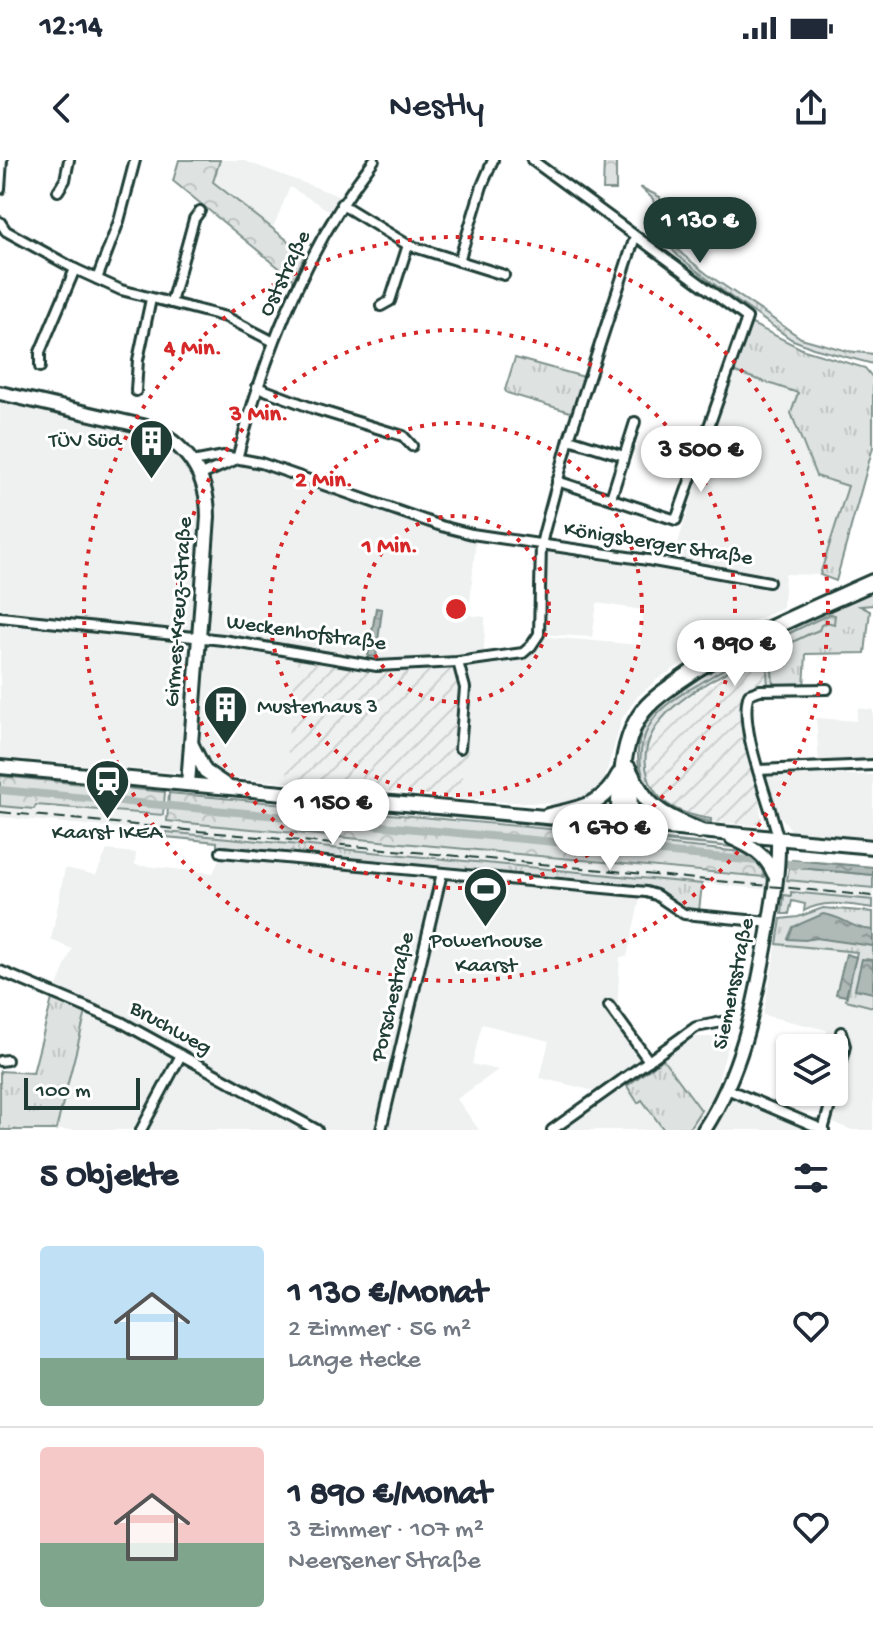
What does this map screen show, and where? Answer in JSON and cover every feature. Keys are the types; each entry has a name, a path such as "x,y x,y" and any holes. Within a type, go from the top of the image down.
{"highway":[{"path":"623,823 619,809 627,748 636,720 644,710 691,672 735,646 873,582"},
{"path":"548,816 582,809 600,800 625,768"},
{"path":"625,768 649,804 664,815 699,831"}],"street":[{"path":"0,189 2,160"},
{"path":"58,191 65,180 69,160"},
{"path":"97,279 114,236 135,160"},
{"name":"Oststraße","path":"237,459 257,387 309,260 341,204 374,160"},
{"path":"459,261 493,160"},
{"path":"532,160 747,318 676,520 557,481"},
{"path":"341,204 408,245 504,275"},
{"path":"171,303 194,219 200,211"},
{"path":"0,222 6,231 97,279 151,299 226,317 274,342"},
{"path":"541,545 569,439 635,237"},
{"path":"381,306 390,301 408,245"},
{"path":"40,367 40,352 75,269"},
{"path":"136,391 138,360 151,299"},
{"path":"257,387 315,409 403,436 412,446"},
{"name":"Girmes-Kreuz-Straße","path":"0,393 147,427 176,442 199,476 208,517 188,784"},
{"path":"611,498 635,422"},
{"path":"569,439 624,456"},
{"name":"Königsberger Straße","path":"192,462 224,456 273,466 451,529 769,582"},
{"path":"199,476 237,459"},
{"name":"Königsberger Straße","path":"538,636 541,545"},
{"name":"Weckenhofstraße","path":"0,617 275,647 369,665 458,662 523,653 538,636"},
{"path":"458,662 465,688 460,748"},
{"path":"778,838 747,721 749,694 760,690 827,689"},
{"path":"190,741 205,771 233,789"},
{"path":"758,770 873,765"},
{"path":"0,767 873,847"},
{"path":"723,833 760,852 768,860 776,877"},
{"name":"Siemensstraße","path":"704,1130 727,1089 750,1025 776,877 778,838"},
{"path":"778,853 789,845 805,841"},
{"path":"221,852 646,892 684,914 769,922"},
{"name":"Porschestraße","path":"381,1130 442,873"},
{"name":"Bruchweg","path":"0,971 93,1009 317,1130"},
{"path":"609,1006 649,1061"},
{"path":"552,1130 696,1027 722,1022"},
{"path":"141,1130 181,1055"},
{"path":"727,1089 824,1130 830,1106"}],"shaded area":[{"path":"220,160 242,160 339,196 330,211 290,187 272,230 213,182"},
{"path":"732,371 798,393 848,486 820,575 785,574 783,607 727,634 658,679 638,696 622,718 604,782 587,799 562,804 507,802 0,757 0,400 160,433 198,477 237,459 476,537 469,615 485,617 484,658 523,653 538,636 640,645 643,610 597,603 592,637 539,634 541,545 671,565"},
{"path":"767,651 768,688 742,691 762,821 753,825 711,822 710,819 666,804 651,787 646,768 645,753 650,732 679,702"},
{"path":"298,657 378,670 456,667 460,674 458,698 461,699 459,720 455,720 453,747 469,749 468,758 464,758 462,798 287,782 289,721"},
{"path":"858,708 873,710 873,763 819,765 816,718 856,721"},
{"path":"768,774 873,775 873,839 792,831 777,812 764,777"},
{"path":"35,805 873,888 873,900 792,892 791,896 784,895 784,891 0,817 0,806 34,809"},
{"path":"107,850 136,853 135,865 213,873 221,855 641,894 627,957 620,957 617,1011 648,1054 595,1091 540,1078 549,1041 482,1024 472,1064 498,1070 457,1099 479,1130 56,1130 86,1013 52,999 72,949 51,940 65,868 96,875"},
{"path":"777,944 857,952 846,1000 873,1007 873,1130 852,1130 817,1117 822,1115 824,1106 848,1106 848,1034 826,1034 827,1030 763,1015"},
{"path":"687,1037 710,1037 729,1042 716,1088 818,1130 558,1130"}],"green space":[{"path":"179,160 220,160 213,182 305,254 294,280 173,181"},
{"path":"604,160 616,160 616,190 603,190"},
{"path":"640,187 660,197 663,223 672,242 707,274 801,338 847,351 873,354 873,364 791,339 724,292 677,255 660,235 653,199"},
{"path":"748,322 804,350 865,368 873,378 873,447 836,581 820,575 848,486 816,476 791,413 798,393 732,371"},
{"path":"515,358 584,377 573,411 507,393 505,390"},
{"path":"873,592 873,605 860,606 870,611 865,653 806,654 804,688 773,688 773,658 776,652 819,630 821,625 834,623 830,614 768,643 676,698 659,712 641,752 647,787 664,806 681,815 711,822 680,815 661,806 653,799 642,781 638,747 644,727 660,707 684,687 748,649"},
{"path":"830,614 835,615 834,624 827,622 819,630 776,652 772,667 773,688 768,688 766,651 683,699 665,715 652,733 646,754 648,776 657,794 672,807 711,819 711,822 680,813 654,795 643,776 640,759 645,735 658,713 677,697 731,665"},
{"path":"0,776 165,792 163,815 36,805 34,809 0,806"},
{"path":"169,789 628,833 744,848 651,840 628,834"},
{"path":"169,793 622,836 651,843 743,852 758,862 764,877 167,821"},
{"path":"166,832 702,884 699,911 648,888 222,846 217,848 217,842 166,837"},
{"path":"789,867 873,875 873,888 787,880"},
{"path":"791,892 873,900 873,908 829,904 804,911 805,904 792,901 789,914 782,914 784,895 791,896"},
{"path":"823,908 873,912 873,1007 846,1000 857,952 777,944 781,919"},
{"path":"52,999 86,1012 56,1130 0,1130 0,1071 33,1073"},
{"path":"663,1059 701,1110 688,1130 664,1130 642,1100 638,1103 627,1086"}],"water":[{"path":"376,608 382,609 376,657 368,656"},
{"path":"792,860 873,867 873,875 789,867"},
{"path":"823,914 873,930 873,946 816,938 788,939 793,927"},
{"path":"846,954 856,957 846,996 836,994"},
{"path":"862,959 873,960 873,993 855,989"}],"waterway":[{"path":"0,790 800,865"}],"railway":[{"path":"0,812 873,896"}],"place":[{"name":"TÜV Süd","path":"152,481"},
{"name":"Musterhaus 3","path":"226,747"},
{"name":"Kaarst IKEA","path":"107,820"},
{"name":"Powerhouse Kaarst","path":"486,928"}]}
